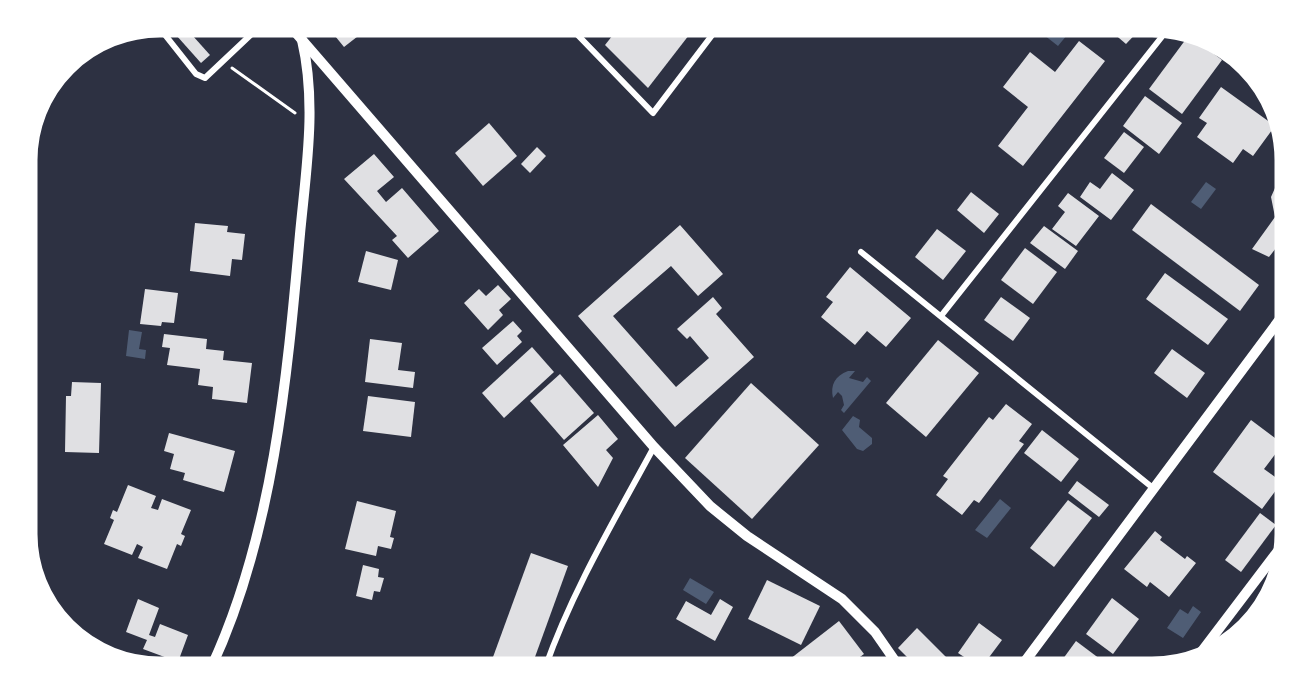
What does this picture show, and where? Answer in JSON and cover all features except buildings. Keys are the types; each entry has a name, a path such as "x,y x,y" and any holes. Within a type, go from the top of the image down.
{"street":[{"path":"166,36 200,76 205,78 250,36"},
{"path":"299,36 654,447 710,506 747,536 842,598 874,632 893,658"},
{"path":"579,36 652,113 711,36"},
{"path":"941,316 1162,37"},
{"path":"215,658 244,579 270,480 278,433 296,280 309,123 309,71 302,40"},
{"path":"861,252 1153,488"},
{"path":"1027,658 1276,324"},
{"path":"548,658 584,577 654,447"},
{"path":"1205,646 1274,556"}],"path":[{"path":"224,62 309,123"}],"water":[{"path":"1045,36 1066,36 1058,46"},
{"path":"1206,182 1216,189 1201,209 1191,202"},
{"path":"129,330 142,332 139,349 146,350 145,359 126,356"},
{"path":"848,371 855,371 849,378 863,382 867,377 871,381 844,413 841,410 844,405 842,396 838,392 833,398 832,389 837,378"},
{"path":"853,416 860,420 859,427 872,438 872,444 863,451 857,449 842,430"},
{"path":"1000,499 1011,508 987,538 975,530"},
{"path":"690,578 714,592 706,604 683,590"},
{"path":"1193,606 1201,612 1183,638 1167,628 1180,609 1188,614"}]}
